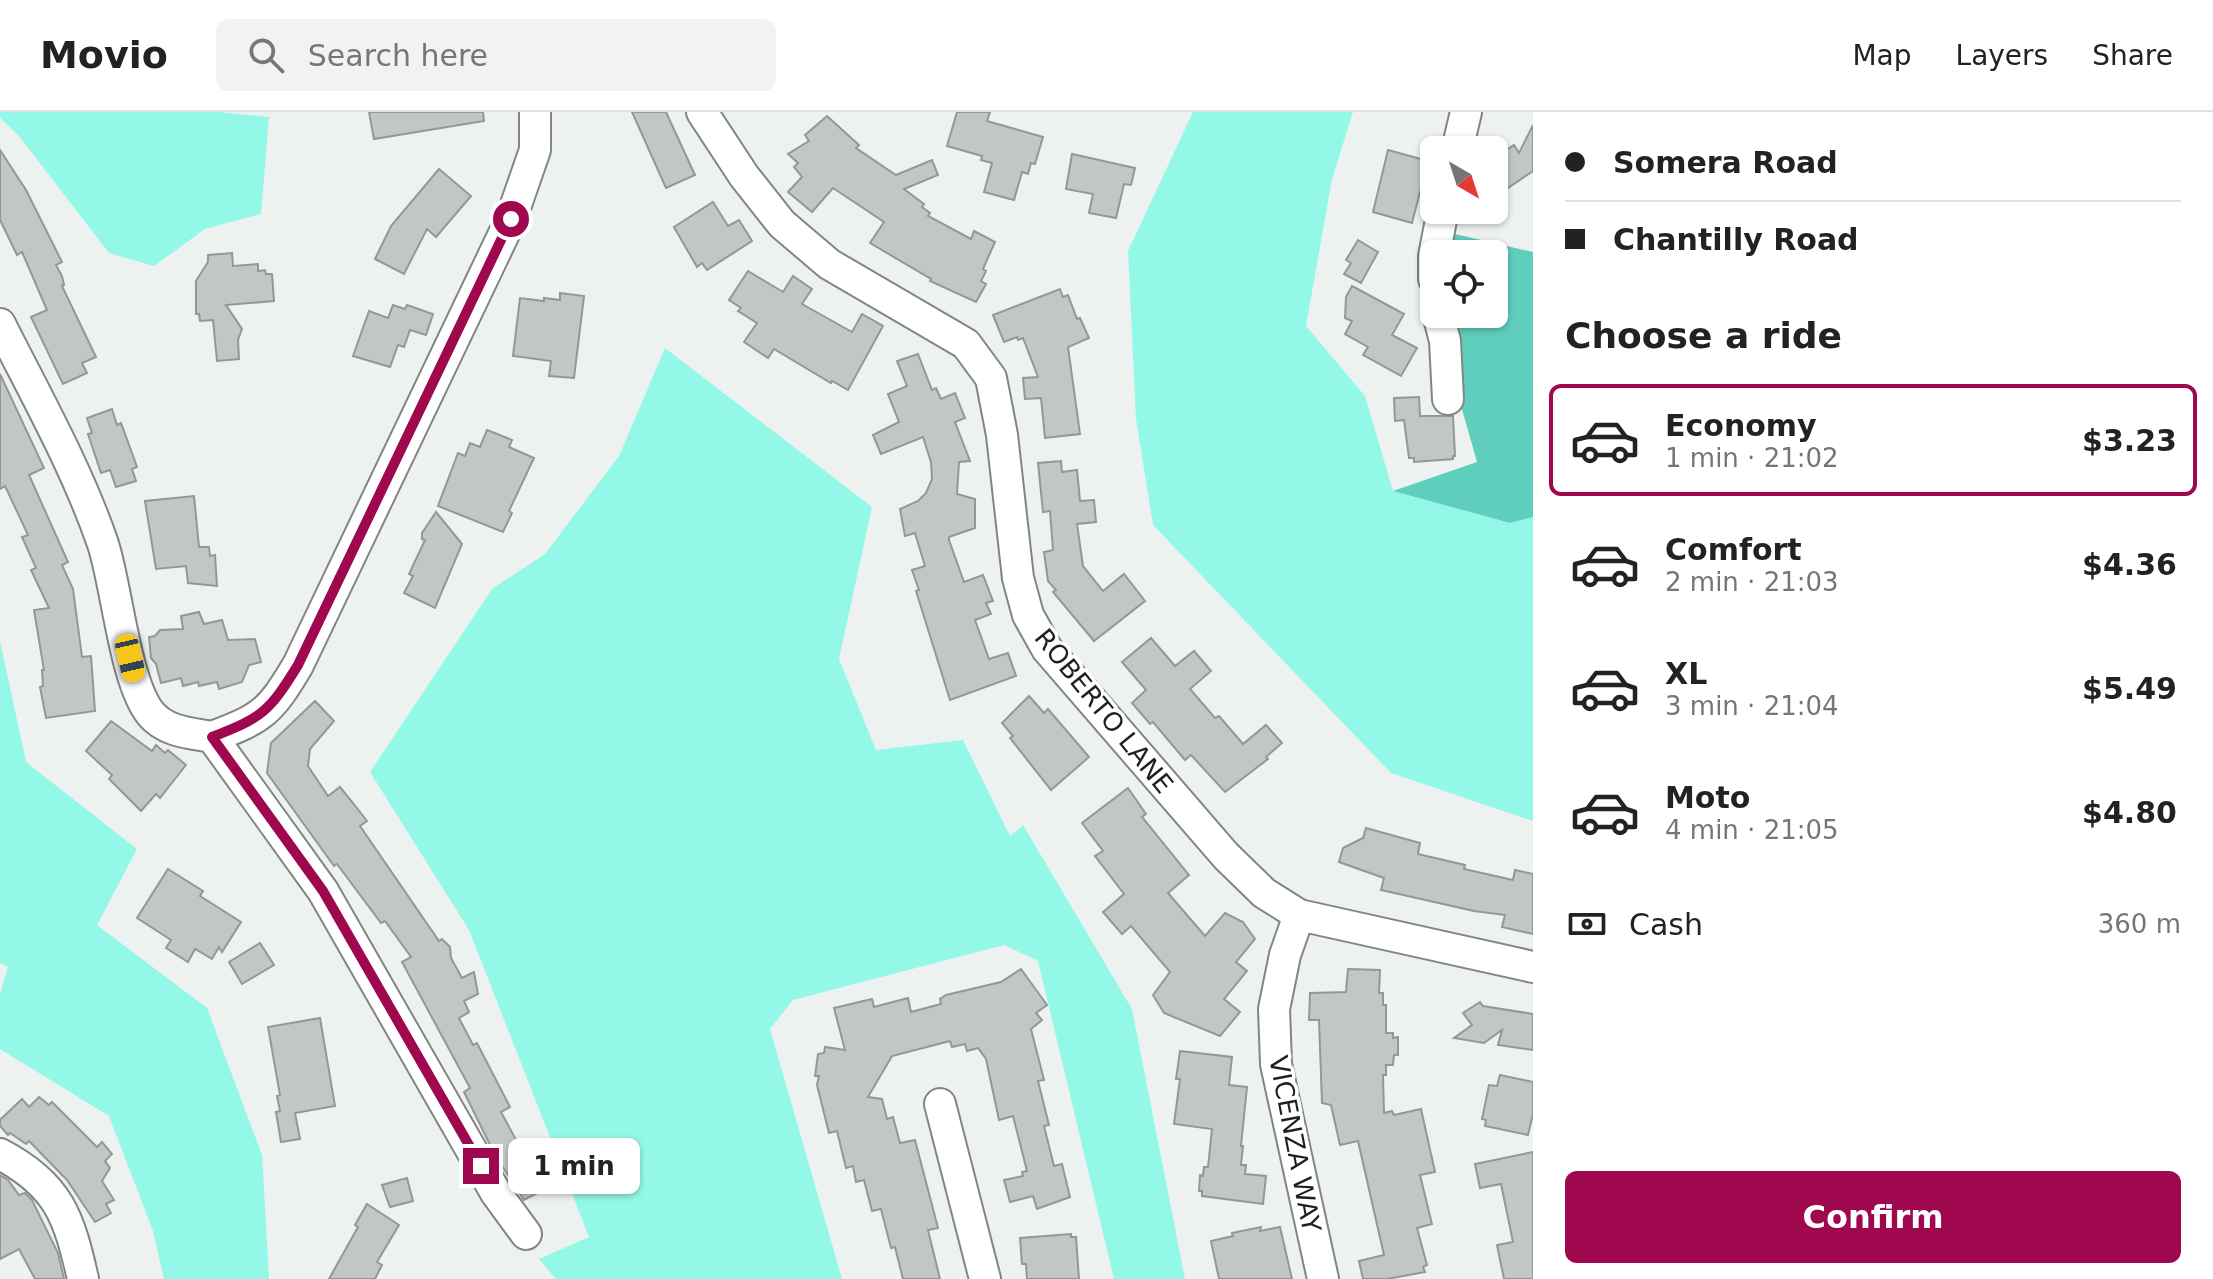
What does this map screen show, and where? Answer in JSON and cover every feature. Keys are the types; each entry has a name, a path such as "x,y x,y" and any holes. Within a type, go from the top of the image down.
{"street":[{"path":"0,324 77,479 103,546 136,684 151,714 170,729 212,737 250,723 276,702 298,665 511,219 535,150 535,112"},
{"name":"ROBERTO LANE","path":"702,112 744,176 782,224 829,264 966,344 991,378 1002,435 1018,578 1028,615 1047,649 1226,856 1264,893 1299,915 1533,967"},
{"path":"1460,136 1466,112"},
{"path":"1442,328 1448,399"},
{"path":"212,737 323,891 496,1193 526,1234"},
{"name":"VICENZA WAY","path":"1299,915 1285,955 1274,1009 1276,1064 1323,1279"},
{"path":"940,1104 985,1279"},
{"path":"0,1154 26,1168 54,1197 72,1232 83,1279"}],"green space":[{"path":"0,112 218,112 269,117 261,214 205,229 154,266 109,253 19,136 0,118"},
{"path":"1193,112 1353,112 1332,179 1306,326 1365,396 1393,491 1510,523 1533,517 1533,821 1391,773 1153,525 1136,419 1128,251"},
{"path":"1438,230 1481,240 1439,240"},
{"path":"1508,246 1533,252 1533,517 1510,523 1393,491 1477,462 1451,371 1447,328 1508,328"},
{"path":"665,348 872,507 839,659 876,750 963,740 1010,836 1023,825 1132,1009 1185,1279 1114,1279 1038,961 1004,945 793,1000 770,1029 842,1279 556,1279 539,1259 589,1237 469,930 370,772 492,589 545,554 619,456"},
{"path":"0,641 26,762 137,849 97,925 207,1008 262,1155 269,1279 164,1279 153,1231 109,1116 0,1049 0,994 8,967 0,963"}],"building":[{"path":"369,112 483,112 484,121 374,139"},
{"path":"632,112 666,112 695,175 666,188"},
{"path":"957,112 990,112 987,121 1043,137 1035,164 1031,163 1028,174 1022,172 1014,200 984,192 992,163 981,160 982,156 947,146"},
{"path":"827,116 859,145 856,148 896,175 932,160 938,175 904,189 924,204 922,207 930,213 928,216 971,239 974,231 995,242 983,269 986,271 981,281 986,284 976,302 930,281 870,243 884,222 833,188 812,212 788,192 802,177 794,167 798,163 788,154 809,141 805,135"},
{"path":"1533,125 1533,171 1508,188 1508,149 1514,145 1519,153"},
{"path":"0,150 26,190 62,262 56,265 62,276 62,286 96,357 82,363 87,373 63,384 31,317 47,310 22,252 17,255 0,220"},
{"path":"1388,150 1420,159 1420,192 1412,223 1373,212"},
{"path":"1072,154 1135,168 1131,185 1124,184 1116,218 1089,213 1093,194 1066,189"},
{"path":"439,169 471,196 436,237 427,229 404,274 375,259 391,226"},
{"path":"713,202 728,226 739,220 752,241 707,270 702,263 697,267 674,227"},
{"path":"1358,240 1378,252 1361,283 1344,274 1351,263 1346,260"},
{"path":"232,253 233,266 258,264 258,271 265,270 266,274 272,274 274,301 226,305 242,329 238,340 239,359 217,361 213,320 200,321 199,314 196,314 196,281 208,262 208,255"},
{"path":"748,271 783,292 793,276 812,289 802,304 852,332 862,314 883,326 848,390 774,349 768,358 744,342 757,323 738,311 741,308 729,300"},
{"path":"1352,286 1404,314 1392,335 1417,348 1401,376 1363,355 1368,347 1345,334 1352,321 1345,318 1346,297"},
{"path":"1060,289 1063,297 1068,295 1077,319 1080,318 1089,338 1068,347 1080,434 1045,438 1041,398 1025,399 1023,378 1038,377 1023,338 1004,342 993,315"},
{"path":"560,293 584,296 574,378 549,376 551,361 513,356 520,298 560,300"},
{"path":"393,305 405,309 407,305 433,314 426,335 410,330 404,347 398,345 390,367 353,356 369,311 388,318"},
{"path":"918,354 932,390 936,388 941,399 955,393 965,418 955,422 970,461 959,462 957,494 975,499 975,528 949,537 949,540 964,582 983,575 993,601 986,603 991,614 975,620 989,659 1008,653 1016,676 950,700 912,570 925,566 915,533 905,536 900,509 918,501 926,493 932,479 931,462 923,437 881,454 873,435 899,422 888,394 907,386 897,361"},
{"path":"0,374 44,468 29,475 68,562 62,565 73,589 82,657 91,656 95,711 46,718 40,687 43,686 44,670 34,610 49,608 31,570 36,568 22,537 28,535 5,486 0,489"},
{"path":"1419,397 1420,416 1453,416 1453,459 1414,462 1414,458 1409,458 1404,420 1395,421 1394,398"},
{"path":"112,409 117,425 121,423 137,467 132,469 136,481 116,487 110,470 101,473 88,434 92,433 87,418"},
{"path":"487,430 512,440 509,447 534,458 509,511 512,513 503,532 438,506 458,453 465,456 470,443 480,447"},
{"path":"1061,461 1062,472 1077,470 1080,501 1094,500 1096,522 1077,524 1083,566 1103,591 1124,574 1145,601 1094,641 1053,592 1056,590 1048,581 1044,552 1053,550 1050,511 1043,512 1038,463"},
{"path":"194,496 199,547 209,547 210,556 215,555 217,586 188,583 186,566 156,569 145,501"},
{"path":"436,512 462,544 435,608 404,593 425,540 422,533"},
{"path":"199,612 204,624 222,620 228,640 255,639 261,662 249,665 242,682 219,689 217,682 183,686 181,678 161,683 156,664 151,658 149,637 160,630 183,629 181,616"},
{"path":"1151,638 1175,666 1194,651 1211,671 1190,689 1243,744 1266,725 1282,743 1266,757 1268,759 1225,792 1191,755 1185,760 1153,722 1150,724 1132,703 1146,690 1122,662"},
{"path":"1029,696 1044,713 1048,709 1089,757 1051,790 1002,723"},
{"path":"315,701 334,721 310,749 308,766 328,796 340,787 367,821 360,826 439,941 442,939 450,947 451,958 462,978 474,972 478,994 464,1001 469,1012 459,1018 473,1045 477,1043 510,1107 501,1112 543,1190 524,1200 495,1155 464,1092 470,1088 402,962 411,957 337,864 334,866 267,773 271,743"},
{"path":"111,721 152,751 156,745 165,753 168,750 186,765 160,798 156,794 141,811 109,779 112,775 86,751"},
{"path":"1128,788 1146,814 1142,817 1189,875 1168,893 1205,936 1225,913 1243,922 1255,939 1236,962 1247,971 1224,999 1240,1012 1220,1036 1164,1013 1153,995 1170,972 1131,926 1122,934 1103,912 1124,894 1095,856 1103,851 1082,823"},
{"path":"1366,828 1420,843 1418,854 1465,865 1464,869 1513,880 1515,870 1533,874 1533,934 1502,927 1505,915 1381,890 1384,878 1339,862 1343,848 1363,838"},
{"path":"168,869 203,891 200,896 241,922 222,952 219,947 212,959 195,949 188,962 166,948 171,940 137,918"},
{"path":"260,943 274,965 242,984 229,962"},
{"path":"1021,969 1047,1005 1036,1013 1042,1020 1031,1029 1044,1080 1038,1081 1049,1125 1044,1126 1054,1166 1062,1164 1070,1197 1037,1209 1033,1196 1010,1202 1004,1180 1023,1176 1022,1172 1027,1171 1013,1116 999,1120 986,1059 978,1048 967,1051 965,1044 952,1047 950,1041 892,1056 868,1097 882,1099 887,1119 893,1117 900,1143 915,1140 938,1228 928,1230 940,1279 903,1279 881,1209 872,1211 864,1180 856,1182 853,1166 846,1168 837,1131 829,1133 817,1085 819,1076 815,1076 818,1054 824,1053 825,1047 845,1050 834,1008 872,999 874,1007 908,998 911,1012 941,1004 940,999 946,995 1001,982"},
{"path":"1348,969 1380,970 1379,993 1383,993 1383,1005 1386,1005 1386,1033 1393,1033 1393,1038 1398,1037 1398,1055 1394,1055 1393,1065 1386,1065 1386,1075 1383,1075 1384,1113 1392,1111 1394,1115 1421,1109 1435,1172 1420,1175 1432,1224 1417,1228 1427,1265 1423,1267 1425,1272 1387,1279 1363,1279 1359,1261 1384,1255 1358,1141 1340,1145 1331,1105 1322,1103 1319,1020 1309,1020 1310,993 1346,992"},
{"path":"1480,1002 1483,1006 1533,1014 1533,1050 1498,1045 1502,1030 1484,1043 1454,1038 1472,1025 1463,1013"},
{"path":"320,1018 335,1106 295,1113 300,1139 281,1142 276,1112 280,1111 277,1096 280,1095 268,1027"},
{"path":"1180,1051 1232,1057 1229,1085 1247,1087 1241,1165 1246,1165 1245,1174 1266,1176 1263,1204 1202,1196 1202,1191 1199,1191 1200,1175 1203,1176 1204,1167 1208,1167 1212,1129 1174,1124"},
{"path":"1500,1075 1533,1082 1533,1114 1528,1135 1485,1126 1486,1120 1482,1119 1489,1085 1497,1086"},
{"path":"39,1097 49,1105 52,1102 97,1147 102,1142 112,1154 105,1161 110,1168 102,1181 114,1200 106,1204 111,1213 95,1222 67,1180 29,1141 26,1144 10,1133 8,1135 0,1126 0,1120 22,1099 29,1107"},
{"path":"1533,1152 1533,1279 1504,1279 1497,1245 1513,1242 1501,1184 1480,1188 1475,1164"},
{"path":"0,1175 19,1195 25,1193 32,1200 58,1253 64,1279 35,1279 19,1249 0,1259"},
{"path":"407,1178 413,1201 390,1207 382,1185"},
{"path":"367,1204 399,1225 377,1262 382,1265 375,1279 329,1279 358,1227 355,1225"},
{"path":"1261,1227 1260,1231 1280,1227 1292,1279 1219,1279 1211,1241"},
{"path":"1071,1234 1071,1237 1076,1237 1079,1279 1027,1279 1026,1264 1022,1264 1020,1238"}],"route":[{"path":"481,1166 323,891 212,737 250,723 276,702 298,665 511,219"}]}
